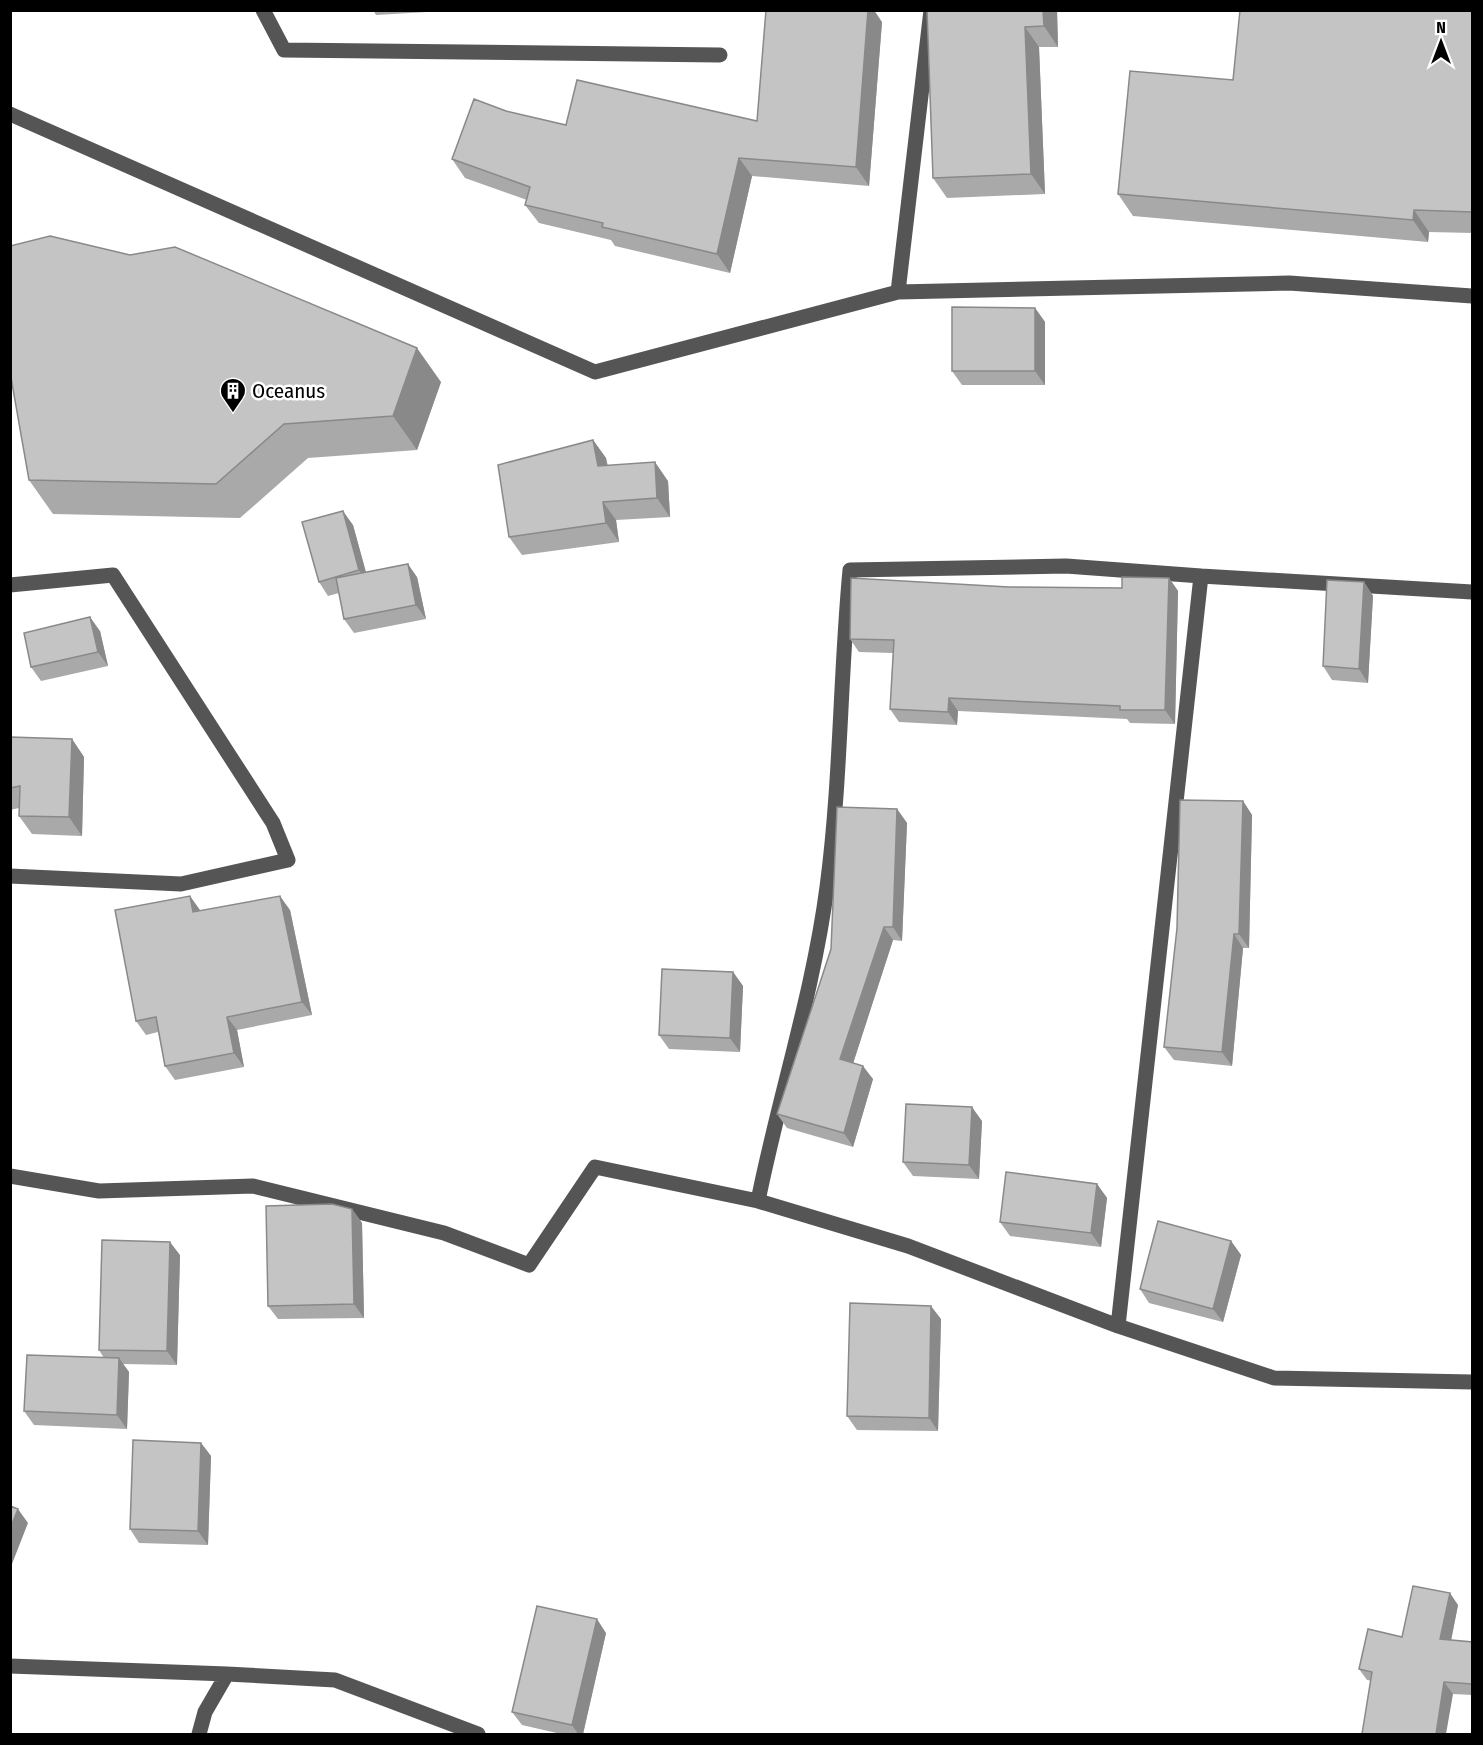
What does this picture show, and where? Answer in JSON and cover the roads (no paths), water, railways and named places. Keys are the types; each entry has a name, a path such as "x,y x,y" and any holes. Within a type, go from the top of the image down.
{"street":[{"path":"263,10 284,50 720,55"},
{"path":"898,292 931,10"},
{"path":"10,114 595,372 898,292 1289,284 1473,296"},
{"path":"758,1201 773,1128 804,1013 827,887 841,724 850,570 1066,566 1473,592"},
{"path":"10,585 113,575 273,823 288,860 181,884 10,876"},
{"path":"1118,1326 1200,576"},
{"path":"10,1176 99,1191 253,1186 444,1233 529,1264 595,1167 758,1201 908,1245 1118,1326 1274,1378 1473,1382"},
{"path":"10,1666 335,1680 478,1734"},
{"path":"199,1734 205,1712 228,1674"}],"place":[{"name":"Oceanus","path":"233,414"}]}
